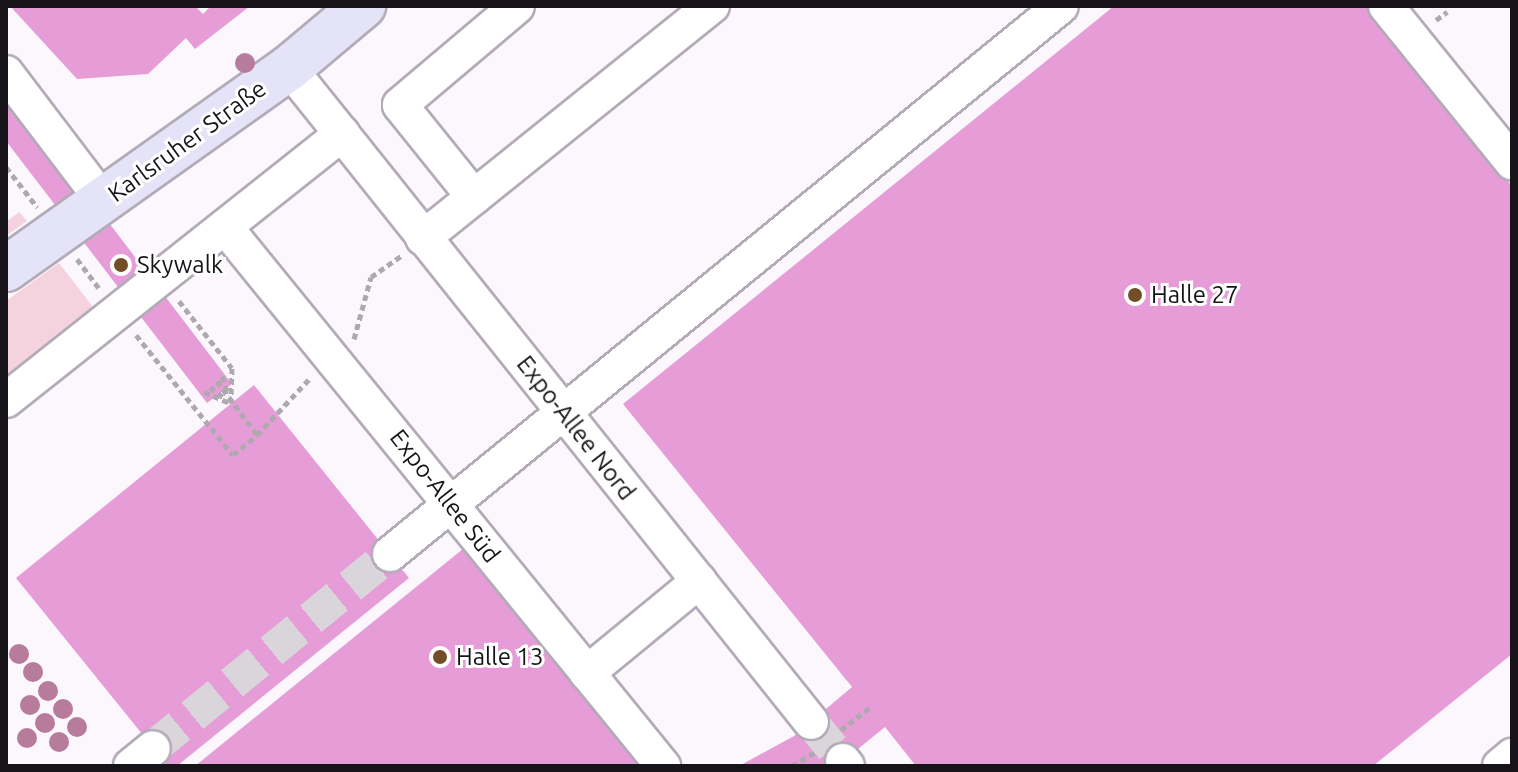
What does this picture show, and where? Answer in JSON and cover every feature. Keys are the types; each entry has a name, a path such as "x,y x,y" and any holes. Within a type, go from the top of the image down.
{"main road":[{"name":"Karlsruher Straße","path":"6,269 289,68 363,6"}],"street":[{"path":"474,197 400,105 517,6"},
{"path":"423,238 712,6"},
{"path":"390,554 448,503 1061,6"},
{"path":"1386,6 1512,162"},
{"name":"Expo-Allee Nord","path":"289,68 811,722"},
{"path":"6,73 103,201"},
{"path":"6,400 342,134"},
{"name":"Expo-Allee Süd","path":"225,227 663,766"},
{"path":"587,673 699,581"},
{"path":"1500,766 1512,756"}],"path":[{"path":"6,167 25,192"},
{"path":"85,269 233,455 257,435 332,356 361,333 371,277 423,238"},
{"path":"183,304 232,368 231,404"},
{"path":"220,378 231,404"},
{"path":"210,387 231,404 257,435"},
{"path":"204,392 231,404"}],"shaded area":[{"path":"19,212 27,221 6,236 6,222"},
{"path":"59,263 93,307 6,378 6,301"}],"building":[{"path":"10,6 195,6 203,14 211,6 250,6 195,49 186,38 148,74 77,79"},
{"name":"Halle 27","path":"1114,6 1367,6 1512,186 1512,654 1373,766 916,766 885,727 837,766 739,766 794,736 852,687 623,404"},
{"name":"Skywalk","path":"6,88 232,384 207,403 6,141"},
{"path":"254,385 409,578 177,766 168,766 16,578"},
{"name":"Halle 13","path":"463,549 639,766 195,766"}],"tunnel":[{"path":"153,748 390,554"},
{"path":"811,722 843,761"}],"place":[{"name":"Skywalk","path":"121,265"},
{"name":"Halle 27","path":"1135,295"},
{"name":"Halle 13","path":"440,657"}]}
